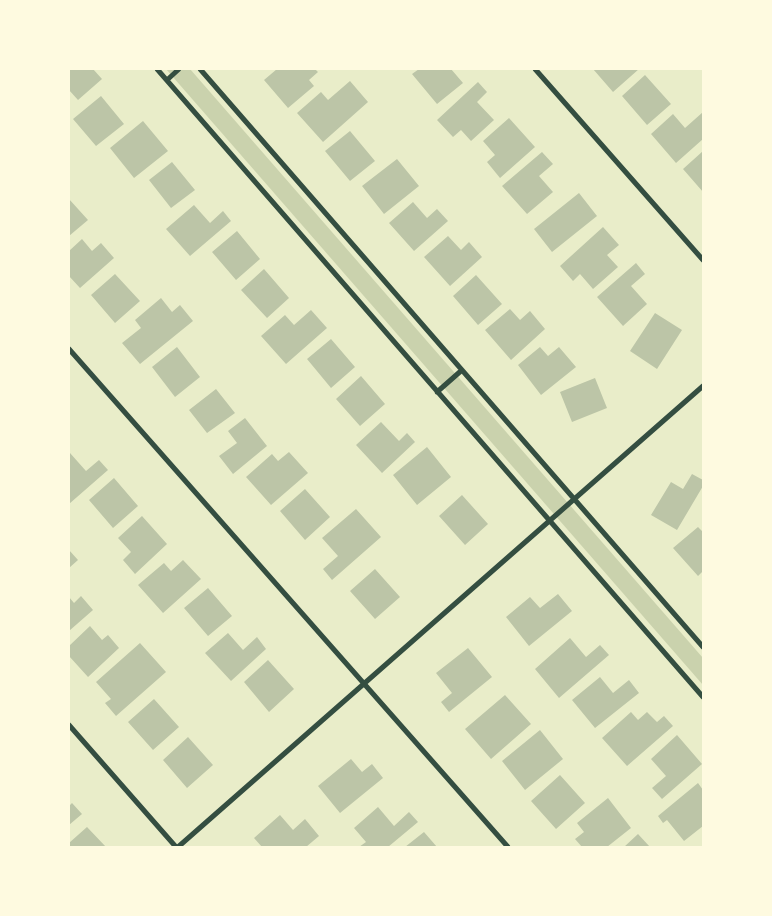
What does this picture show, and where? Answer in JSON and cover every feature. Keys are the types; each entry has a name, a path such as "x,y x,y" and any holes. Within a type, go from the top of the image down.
{"street":[{"path":"157,69 703,697"},
{"path":"167,80 179,69"},
{"path":"200,69 703,647"},
{"path":"535,69 703,260"},
{"path":"69,349 508,847"},
{"path":"438,392 462,370"},
{"path":"69,725 177,847 703,386"}],"green space":[{"path":"166,69 190,69 703,658 703,685"}],"building":[{"path":"69,69 93,69 102,79 78,100 69,90"},
{"path":"277,69 315,69 318,72 309,80 314,86 288,108 264,80"},
{"path":"419,69 451,69 463,83 437,104 412,74"},
{"path":"593,69 639,69 613,92"},
{"path":"645,75 671,104 647,125 622,96"},
{"path":"350,81 368,102 323,142 297,113 321,92 328,100"},
{"path":"478,82 487,92 477,102 494,120 471,141 461,130 453,137 437,120"},
{"path":"101,96 124,124 96,146 73,119"},
{"path":"703,112 703,139 676,163 651,134 673,114 685,128"},
{"path":"509,118 535,147 500,178 487,162 495,155 483,141"},
{"path":"143,121 168,151 134,178 110,148"},
{"path":"350,131 375,161 350,181 325,151"},
{"path":"703,151 703,192 683,169"},
{"path":"542,152 553,164 539,176 553,192 527,214 502,186"},
{"path":"397,159 419,186 384,214 362,186"},
{"path":"172,162 195,190 171,208 149,180"},
{"path":"579,193 597,216 552,252 534,229"},
{"path":"69,199 88,220 69,236"},
{"path":"413,202 427,218 437,209 448,221 414,251 389,223"},
{"path":"194,205 210,223 223,211 231,221 190,256 166,229"},
{"path":"603,227 619,245 607,255 618,267 593,289 580,274 573,281 560,266"},
{"path":"237,231 260,259 236,280 212,252"},
{"path":"448,236 461,250 469,242 482,257 450,286 424,257"},
{"path":"82,239 92,251 101,243 114,258 80,288 69,276 69,251"},
{"path":"636,263 645,274 631,286 647,304 623,326 597,297"},
{"path":"264,269 289,298 267,318 241,290"},
{"path":"115,274 140,301 115,323 91,295"},
{"path":"476,275 502,304 478,325 453,296"},
{"path":"161,298 172,312 180,305 193,321 140,364 122,343 141,328 135,320"},
{"path":"510,309 520,320 530,311 545,329 511,360 485,330"},
{"path":"311,310 327,328 286,364 261,336 285,315 294,325"},
{"path":"655,313 682,330 657,369 630,351"},
{"path":"331,339 355,367 331,388 307,359"},
{"path":"177,347 200,377 175,397 152,367"},
{"path":"540,347 548,356 559,347 576,367 541,395 518,365"},
{"path":"361,376 385,404 360,426 336,399"},
{"path":"595,378 607,408 572,422 560,392"},
{"path":"216,389 235,413 207,433 189,410"},
{"path":"245,418 267,446 233,474 219,456 237,443 228,431"},
{"path":"381,422 399,441 407,433 415,442 382,473 356,445"},
{"path":"427,447 451,477 417,505 393,475"},
{"path":"289,452 308,473 271,505 246,477 272,454 278,461"},
{"path":"70,453 86,471 99,460 108,470 69,504"},
{"path":"692,474 703,480 703,486 677,530 651,515 671,482 683,489"},
{"path":"114,478 138,506 113,528 89,500"},
{"path":"305,489 330,517 305,540 280,511"},
{"path":"462,495 488,524 465,545 439,516"},
{"path":"356,509 381,537 332,580 323,569 338,556 322,538"},
{"path":"142,516 167,544 135,574 123,560 131,552 118,538"},
{"path":"698,527 703,532 703,571 698,576 673,548"},
{"path":"69,550 78,560 69,568"},
{"path":"183,560 201,579 163,613 138,585 164,563 171,571"},
{"path":"375,569 400,597 375,619 350,591"},
{"path":"208,588 232,616 208,636 184,608"},
{"path":"558,594 572,611 529,646 506,617 530,597 540,608"},
{"path":"81,596 93,610 69,631 69,597 74,603"},
{"path":"90,626 102,640 108,635 119,648 88,677 69,656 69,646"},
{"path":"228,633 243,650 257,637 266,649 231,681 205,653"},
{"path":"570,638 586,657 600,645 609,655 559,698 535,669"},
{"path":"140,643 166,672 116,716 105,703 111,699 96,682"},
{"path":"468,648 492,677 449,712 441,702 452,693 436,673"},
{"path":"268,660 294,689 269,712 244,682"},
{"path":"600,677 613,693 629,680 639,693 595,728 572,700"},
{"path":"505,695 531,724 491,759 465,729"},
{"path":"154,699 179,727 153,750 128,722"},
{"path":"631,712 638,720 647,712 657,722 664,716 673,726 627,766 602,738"},
{"path":"540,730 563,759 525,790 502,761"},
{"path":"677,735 702,764 662,799 652,788 666,776 651,759"},
{"path":"188,737 213,765 187,788 163,760"},
{"path":"351,759 362,772 372,764 383,778 340,813 318,786"},
{"path":"560,775 585,803 556,829 531,801"},
{"path":"698,783 703,790 703,826 684,841 667,820 663,823 658,816"},
{"path":"608,798 631,828 607,847 582,847 575,839 584,832 577,823"},
{"path":"72,803 82,814 69,825 69,806"},
{"path":"378,807 394,826 409,812 418,822 388,847 359,847 366,842 354,828"},
{"path":"280,815 293,830 305,819 319,836 306,847 262,847 254,838"},
{"path":"87,827 106,847 69,847 69,843"},
{"path":"424,832 437,847 405,847"},
{"path":"638,834 650,847 624,847"}]}
